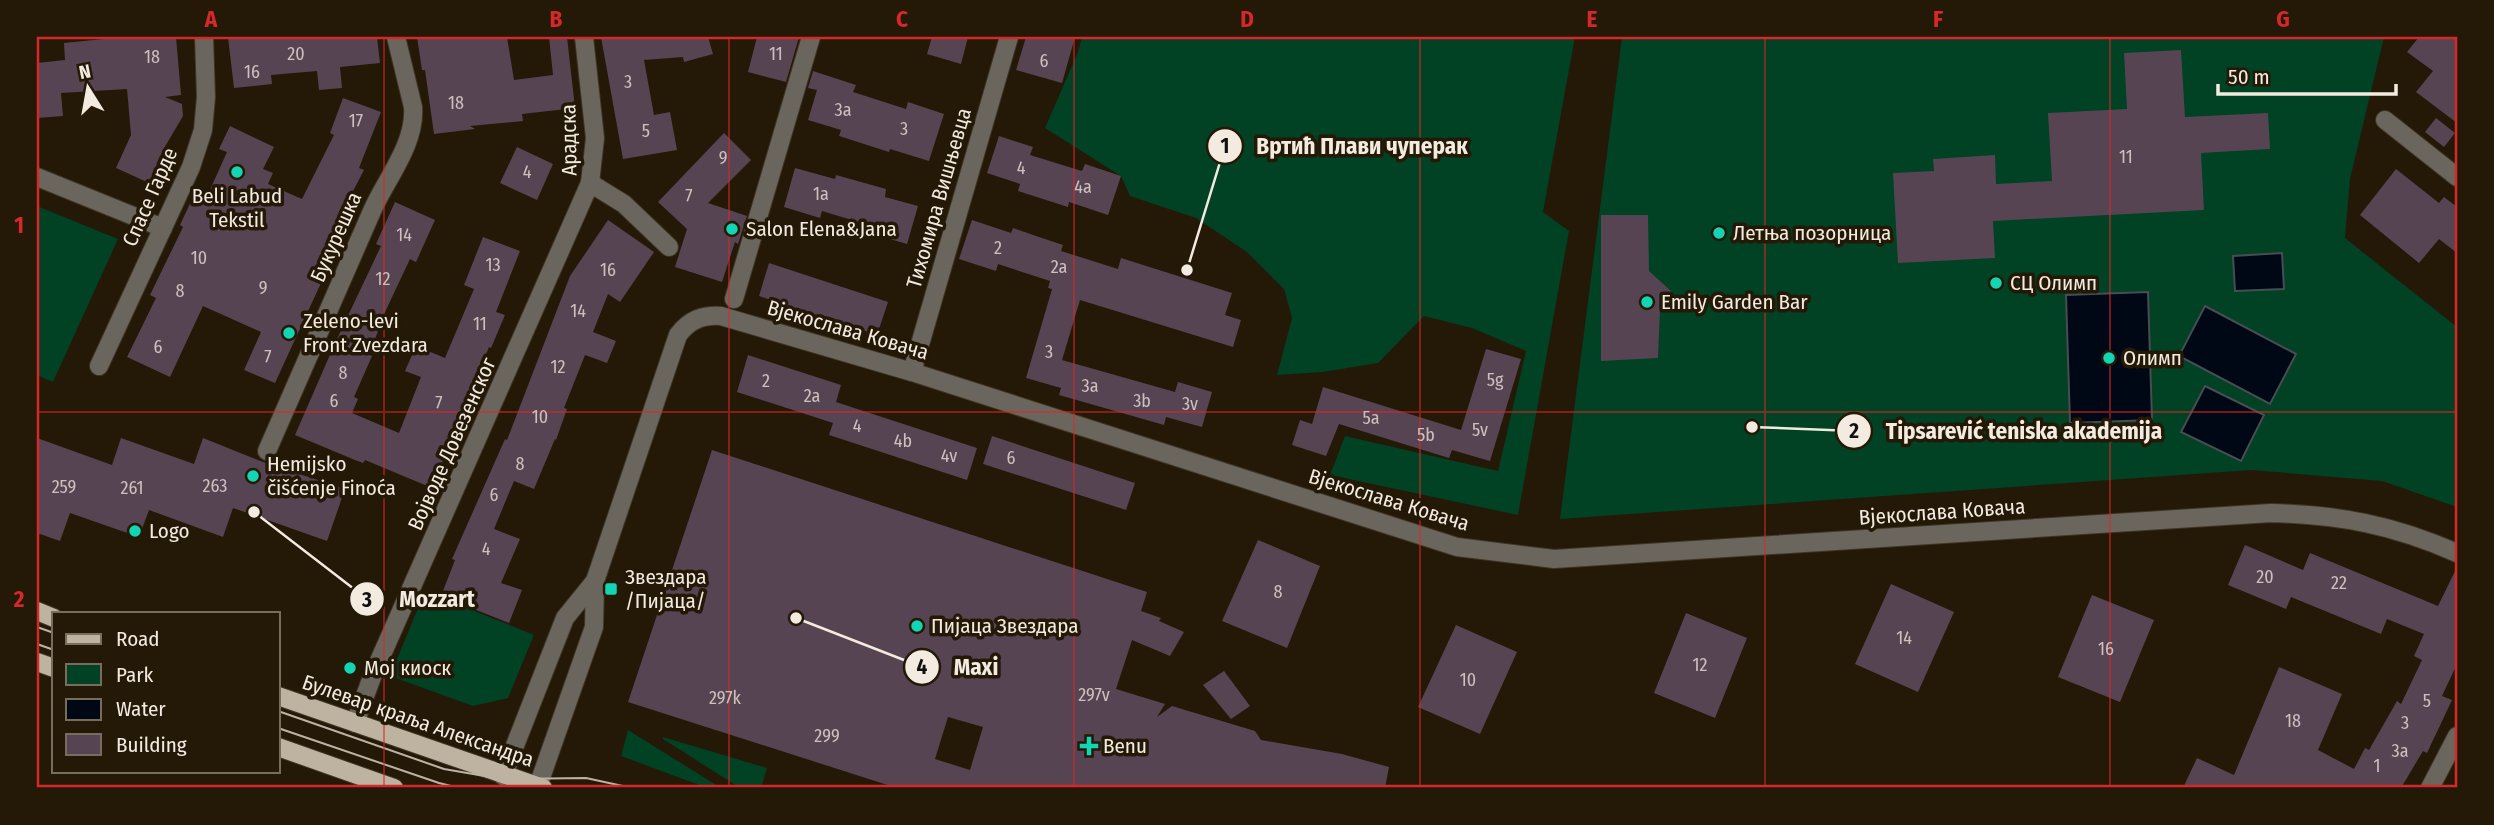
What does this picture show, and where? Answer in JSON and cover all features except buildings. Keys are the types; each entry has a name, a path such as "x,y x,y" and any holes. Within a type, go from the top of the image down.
{"main road":[{"name":"Булевар краља Александра","path":"280,697 355,723 501,782 539,788"},
{"path":"280,748 394,788"}],"street":[{"name":"Спасе Гарде","path":"99,366 191,167 203,130 206,97 204,37"},
{"name":"Букурешка","path":"267,452 374,206 411,133 413,107 396,37"},
{"name":"Арадска","path":"584,37 595,138 590,183 624,204 669,247"},
{"path":"734,299 811,37"},
{"name":"Тихомира Вишњевца","path":"912,372 1009,37"},
{"path":"2385,120 2457,177"},
{"path":"37,177 163,228"},
{"name":"Војводе Довезенског","path":"355,723 372,677 590,183"},
{"name":"Вјекослава Ковача","path":"539,788 594,628 595,582 678,335 686,325 706,316 721,316 912,372 1457,547 1554,559 2271,513 2318,514 2372,523 2420,537 2457,553"},
{"name":"Вјекослава Ковача","path":"501,782 565,618 595,582"},
{"path":"2430,788 2457,736"}],"green space":[{"path":"1082,37 1575,37 1543,212 1569,231 1518,515 1330,475 1345,436 1498,471 1526,351 1472,328 1424,316 1378,363 1323,372 1277,375 1292,318 1284,289 1247,252 1196,218 1130,196 1121,176 1045,128"},
{"name":"СЦ Олимп","path":"1622,37 2384,37 2350,179 2345,238 2457,327 2457,507 2382,481 2251,470 1560,519"},
{"path":"37,206 118,239 53,382 37,375"},
{"path":"425,591 534,635 508,698 473,706 390,676"},
{"path":"628,730 721,788 707,788 621,756"},
{"path":"663,737 767,768 761,788 740,788"}],"water":[{"path":"2282,253 2284,289 2235,291 2233,256"},
{"name":"Олимп","path":"2148,292 2152,420 2070,423 2066,295"},
{"path":"2205,306 2296,354 2270,404 2179,356"},
{"path":"2205,386 2264,415 2241,461 2181,432"}],"tram line":[{"path":"37,627 52,632"},
{"path":"37,644 52,649"},
{"path":"280,712 444,769 502,779 586,778 632,788"},
{"path":"280,729 459,788"}],"place":[{"name":"Beli Labud Tekstil","path":"237,172"},
{"name":"Salon Elena&Jana","path":"732,229"},
{"name":"Летња позорница","path":"1719,233"},
{"name":"Вртић Плави чуперак","path":"1187,270"},
{"name":"СЦ Олимп","path":"1996,283"},
{"name":"Emily Garden Bar","path":"1647,302"},
{"name":"Zeleno-levi Front Zvezdara","path":"289,333"},
{"name":"Олимп","path":"2109,358"},
{"name":"Tipsarević teniska akademija","path":"1752,427"},
{"name":"Hemijsko čišćenje Finoća","path":"253,476"},
{"name":"Mozzart","path":"254,512"},
{"name":"Logo","path":"135,531"},
{"name":"Звездара /Пијаца/","path":"611,589"},
{"name":"Maxi","path":"796,618"},
{"name":"Пијаца Звездара","path":"917,626"},
{"name":"Мој киоск","path":"350,668"},
{"name":"Benu","path":"1089,746"}]}
